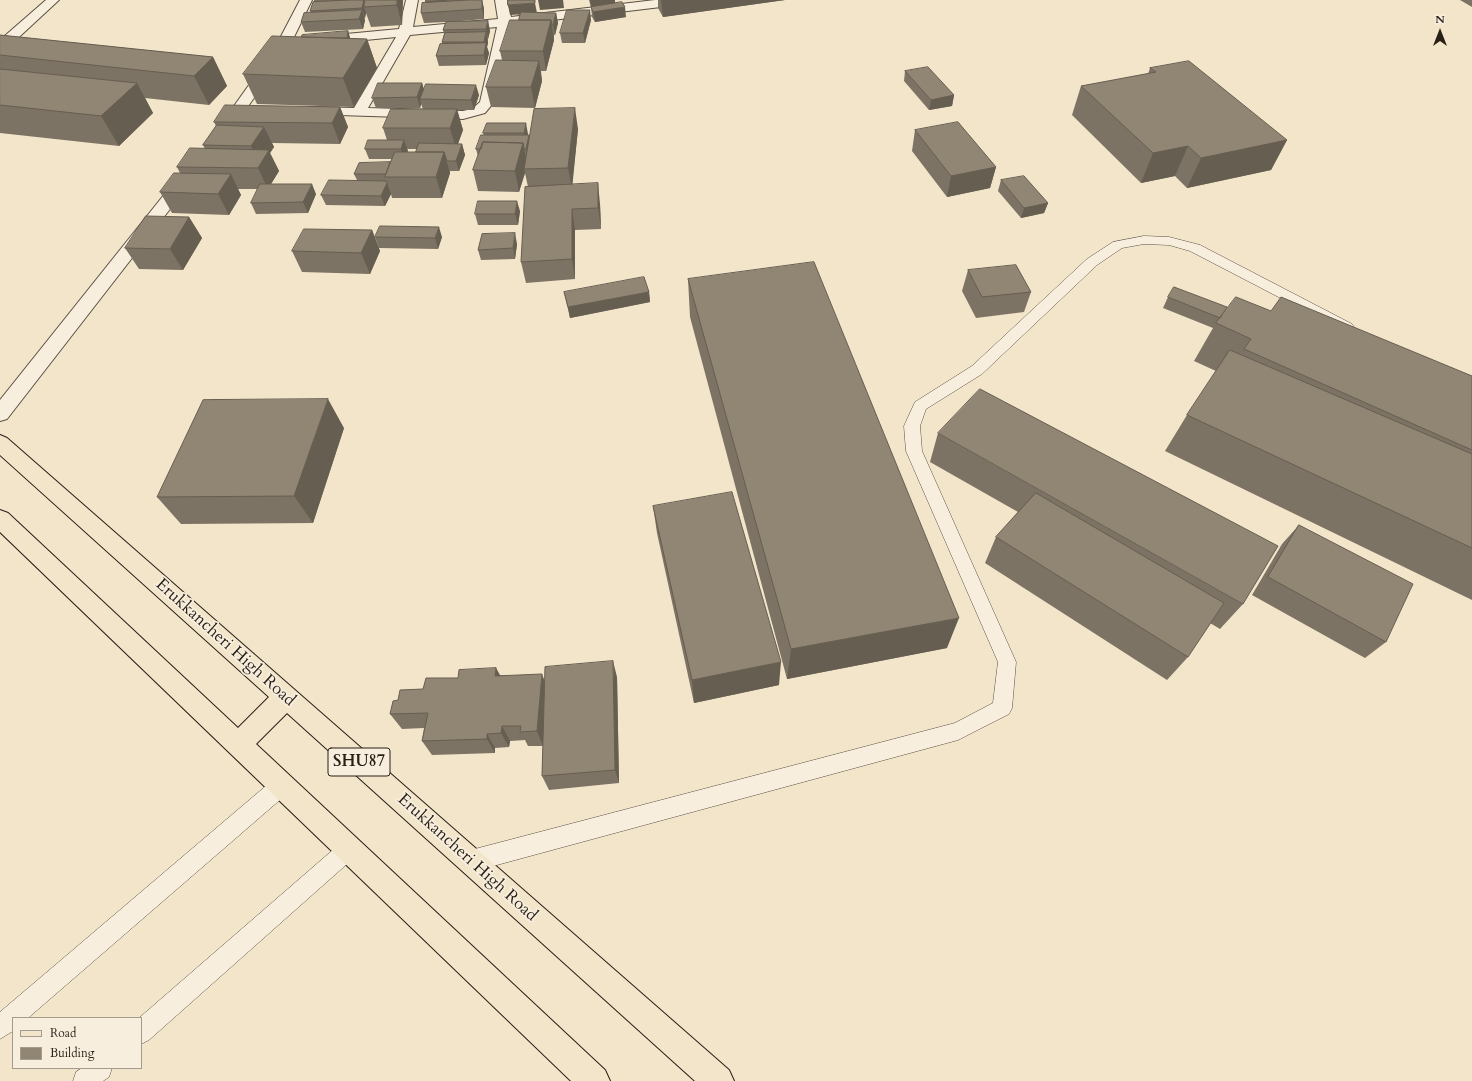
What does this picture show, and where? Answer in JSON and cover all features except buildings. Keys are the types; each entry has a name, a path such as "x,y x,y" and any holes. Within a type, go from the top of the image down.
{"main road":[{"name":"Erukkancheri High Road","path":"0,443 718,1081"},
{"path":"0,519 594,1081"},
{"path":"238,745 286,697"}],"street":[{"path":"0,47 53,0"},
{"path":"215,141 248,110 306,0"},
{"path":"359,112 405,32 412,0"},
{"path":"296,111 463,115 472,114 481,110 487,102 505,22 501,0"},
{"path":"284,44 505,22 581,6 686,0"},
{"path":"0,414 196,166"}],"lane":[{"path":"471,861 958,730 1002,708 1007,662 914,451 912,426 920,406 977,370 1092,262 1118,244 1144,240 1169,241 1195,248 1358,332"},
{"path":"13,1017 281,786"},
{"path":"142,1031 349,849"},
{"path":"0,1028 12,1018"},
{"path":"85,1081 99,1069"}]}
